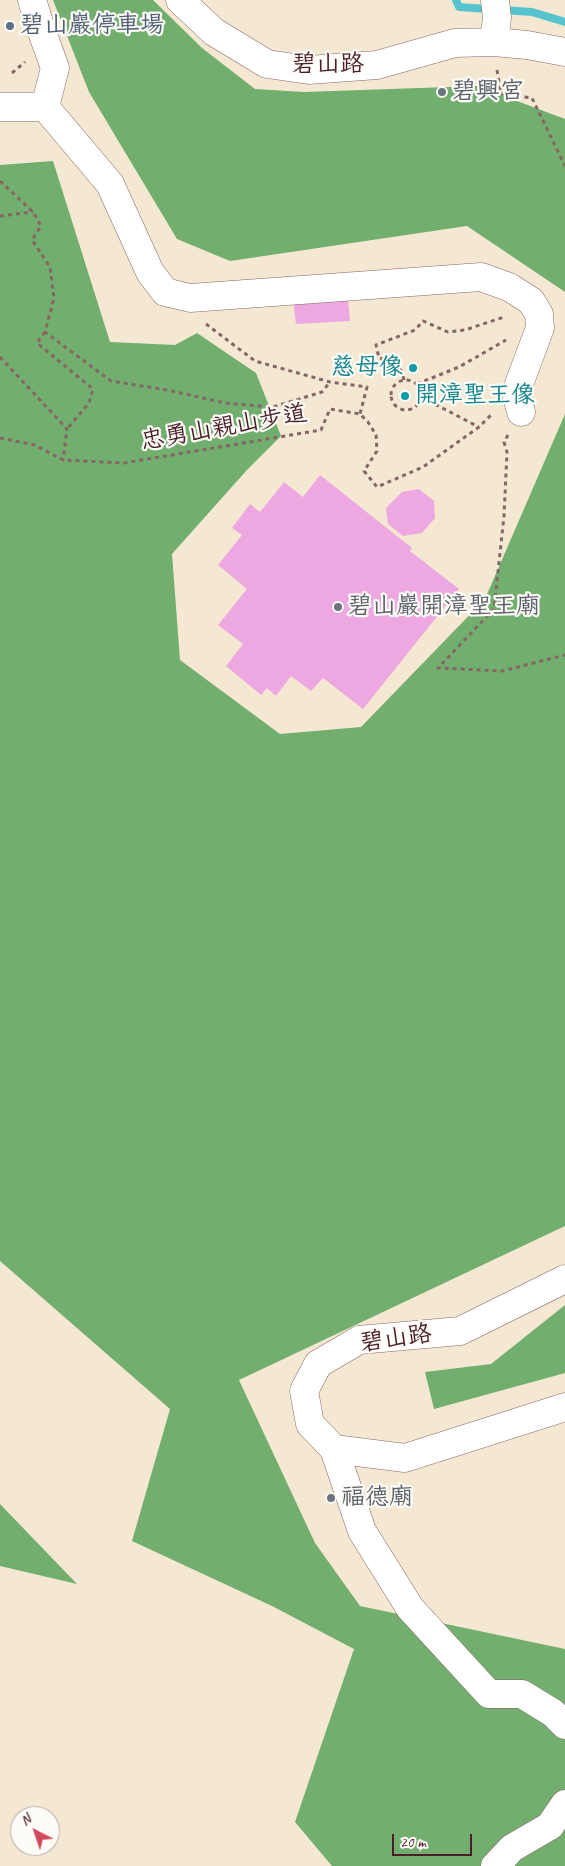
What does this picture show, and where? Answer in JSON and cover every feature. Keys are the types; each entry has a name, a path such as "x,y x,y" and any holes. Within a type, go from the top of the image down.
{"street":[{"path":"32,0 40,29 55,68 45,107"},
{"name":"碧山路","path":"180,0 214,32 267,64 309,70 377,65 455,43 494,42 527,45 565,52"},
{"path":"494,42 497,18 495,0"},
{"path":"0,107 45,107 110,184 150,272 165,292 190,298 481,277 509,287 531,301 539,314 540,328 508,411"},
{"name":"碧山路","path":"334,1449 310,1424 304,1391 318,1364 358,1340 460,1331 565,1279"},
{"path":"565,1407 405,1458 334,1449 362,1531 410,1608 489,1694 522,1694 553,1713 565,1725"},
{"path":"495,1866 512,1848 550,1826 565,1804"}],"path":[{"path":"494,42 501,94 532,98 565,166"},
{"path":"0,181 33,212 41,226 32,240 50,267 54,298 46,332 37,344 93,389 89,403 67,429 63,460"},
{"path":"0,216 33,212"},
{"path":"404,380 402,372 394,361 379,358 376,346 415,330 423,321 448,332 465,330 512,314"},
{"path":"203,321 255,361 330,382 367,388 360,414 368,422 376,435 377,452 364,471 377,487 424,467 479,427 508,411"},
{"path":"46,332 110,381 167,390 226,403 273,407 322,392 330,382"},
{"path":"417,384 459,367 510,337"},
{"path":"0,357 67,429"},
{"path":"404,380 417,384 421,397 417,406 409,410 401,409 394,404 391,396 396,386 404,380"},
{"path":"421,397 479,427"},
{"name":"忠勇山親山步道","path":"0,438 35,445 63,460 124,463 321,430 330,410 360,414"},
{"path":"504,442 507,452 504,516 494,609 438,668 502,671 565,655"}],"green space":[{"path":"53,0 153,0 202,48 255,89 304,92 477,86 565,119 565,292 467,226 230,261 177,239 89,92"},
{"path":"53,161 110,342 175,345 197,333 256,373 281,436 246,471 172,554 180,660 280,734 361,727 485,599 565,414 565,1226 239,1380 315,1543 360,1606 565,1649 565,1866 332,1866 295,1822 354,1649 272,1606 132,1541 170,1409 0,1261 0,165"},
{"path":"565,1305 565,1373 434,1409 425,1372 491,1364"},
{"path":"0,1504 77,1584 0,1566"}],"building":[{"path":"348,298 350,321 296,324 293,300"},
{"name":"碧山巖開漳聖王廟","path":"320,475 412,548 410,551 459,589 363,709 323,678 311,691 291,676 276,696 267,688 261,695 226,666 243,644 218,625 247,589 218,565 242,535 232,528 250,504 260,512 284,482 303,497"},
{"path":"419,489 434,501 435,518 422,533 403,536 388,524 386,508 402,492"}],"waterway":[{"path":"456,0 459,7 532,12 565,22"}],"place":[{"name":"碧山巖停車場","path":"10,26"},
{"name":"碧興宮","path":"442,92"},
{"name":"慈母像","path":"413,368"},
{"name":"開漳聖王像","path":"405,396"},
{"name":"碧山巖開漳聖王廟","path":"338,607"},
{"name":"福德廟","path":"331,1498"}]}
